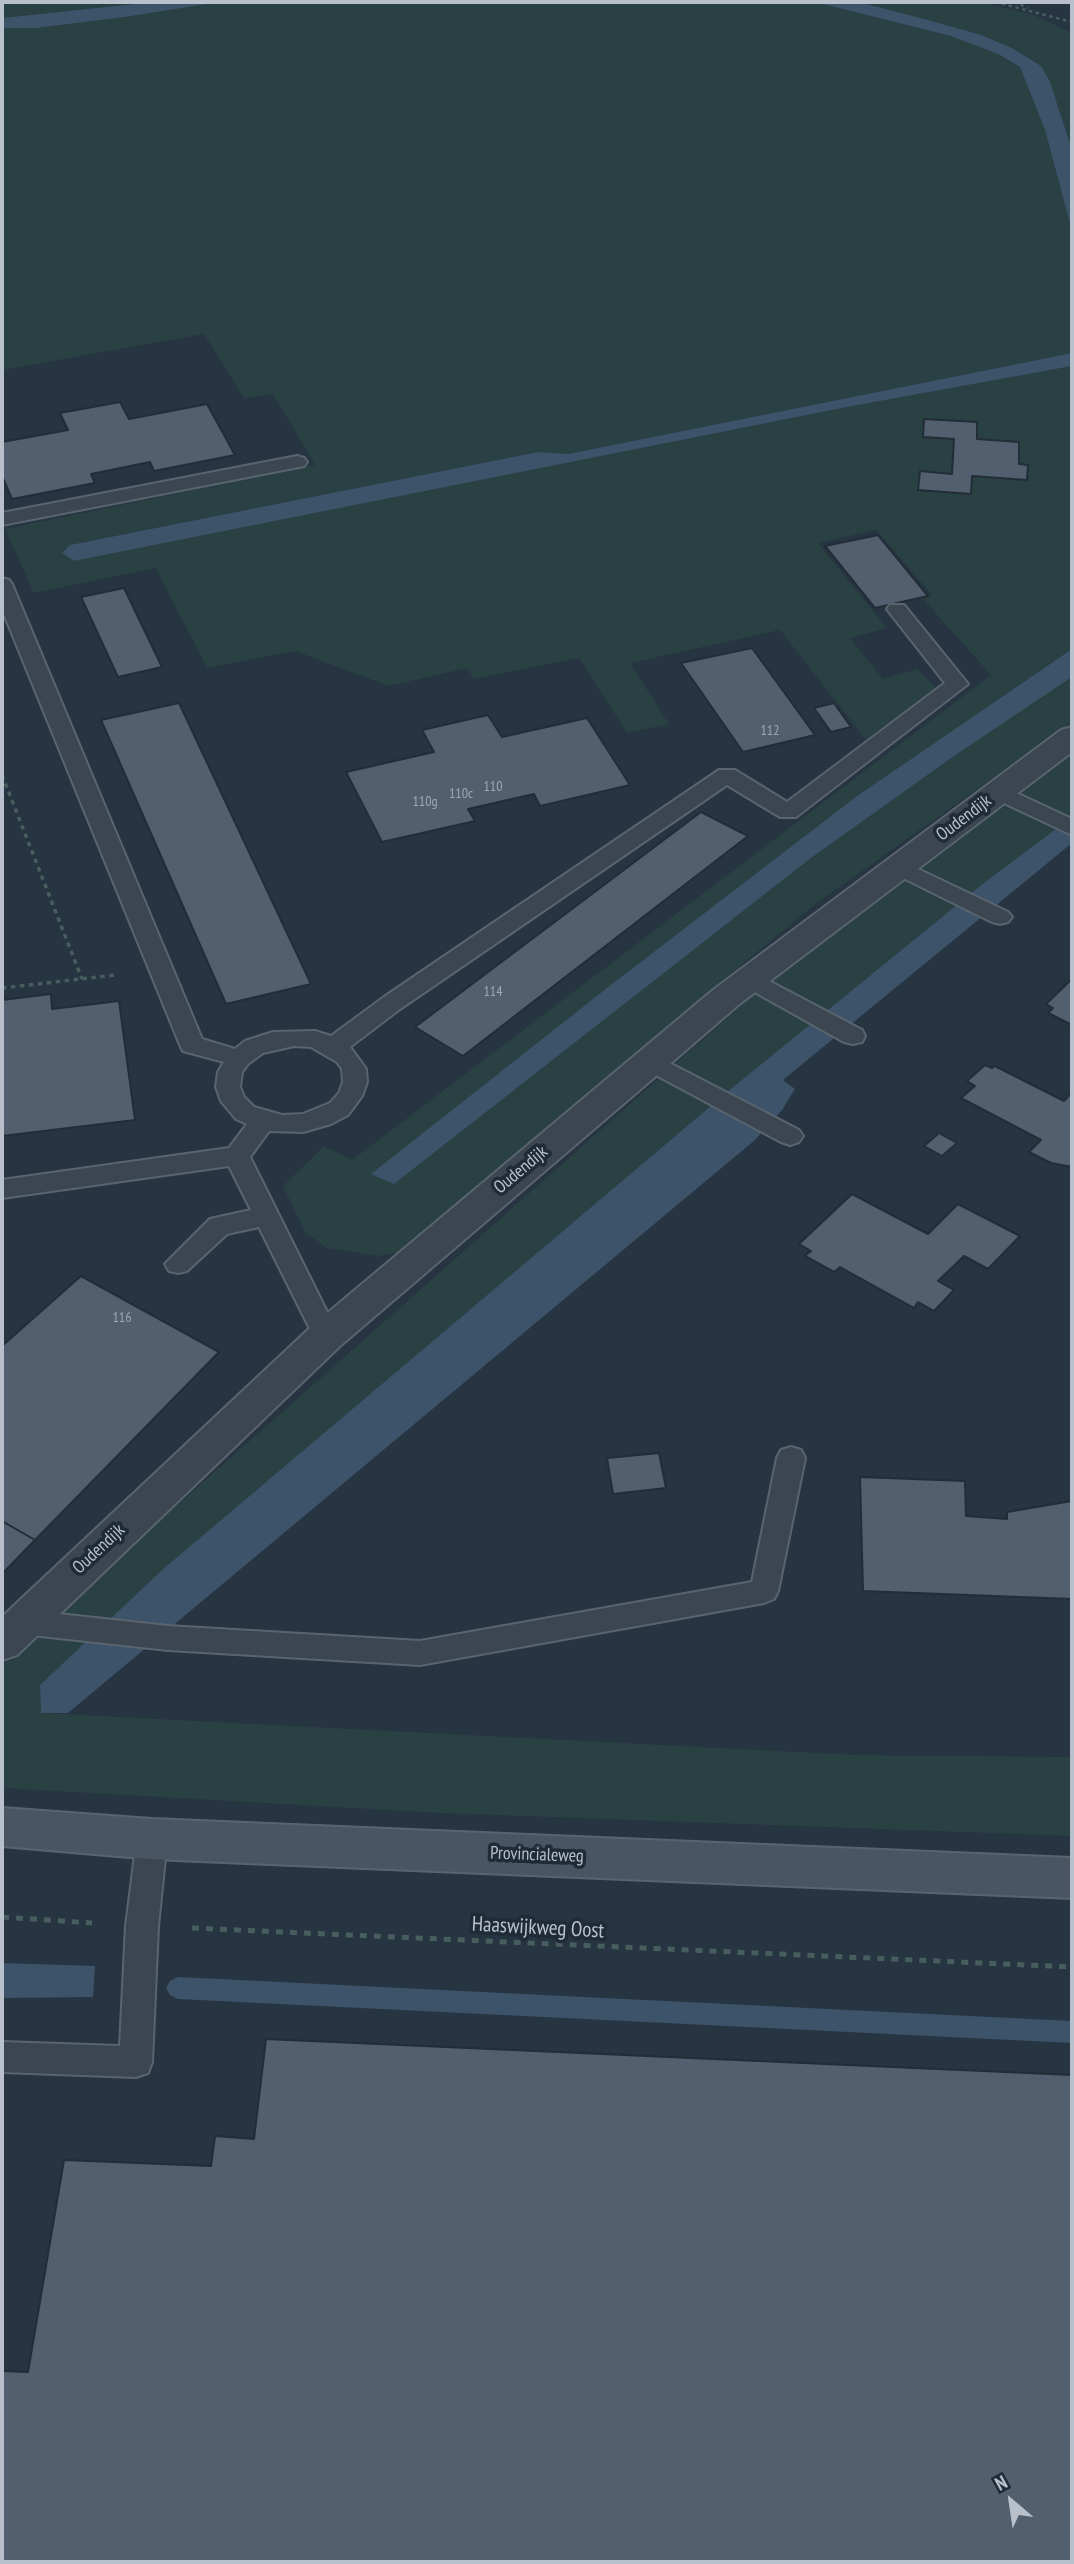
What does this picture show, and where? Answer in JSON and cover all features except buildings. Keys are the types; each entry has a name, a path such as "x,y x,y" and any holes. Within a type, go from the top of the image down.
{"main road":[{"name":"Provincialeweg","path":"2,1827 152,1839 1072,1878"}],"street":[{"name":"Oudendijk","path":"12,1633 326,1336 650,1061 750,979 1072,737"}],"lane":[{"path":"2,519 297,462"},
{"path":"2,584 192,1045 239,1058"},
{"path":"333,1046 727,775 788,813 957,684 898,609"},
{"path":"999,792 1072,828"},
{"path":"899,867 1000,917"},
{"path":"750,979 853,1036"},
{"path":"284,1039 315,1040 333,1046 346,1056 354,1069 355,1082 350,1096 339,1109 303,1124 282,1125 245,1113 233,1101 228,1087 229,1080 239,1058 254,1047 284,1039"},
{"path":"650,1061 790,1136"},
{"path":"2,1189 237,1156 263,1121"},
{"path":"237,1156 326,1336"},
{"path":"178,1264 219,1226 265,1217"},
{"path":"12,1633 94,1630 168,1638 421,1653 764,1591 791,1458"},
{"path":"2,2057 136,2062 142,1926 152,1839"}],"path":[{"path":"995,2 1072,22"},
{"path":"1014,2 1039,13"},
{"path":"2,775 82,979"},
{"path":"2,988 159,969"},
{"name":"Haaswijkweg Oost","path":"2,1917 142,1926 1072,1967"}],"green space":[{"path":"2,2 153,2 2,18"},
{"path":"220,2 815,2 951,36 1000,55 1020,67 1045,130 1072,231 1072,353 568,454 538,452 70,545 62,553 74,561 847,407 1072,366 1072,649 857,796 612,984 372,1174 394,1184 811,858 957,754 1072,677 1072,722 817,903 683,1013 456,1209 401,1252 379,1256 327,1248 305,1232 283,1186 324,1146 352,1160 991,675 923,599 932,595 876,530 818,543 887,628 850,638 883,679 917,669 936,687 866,740 780,630 630,663 669,724 627,733 579,658 474,679 467,668 389,686 295,651 207,668 156,568 34,593 5,529 315,465 273,394 244,398 204,334 2,370 2,28 36,28"},
{"path":"859,2 981,2 1034,15 1068,31 1072,36 1072,149 1057,102 1012,48 981,35"},
{"path":"1072,752 1072,817 985,882 732,1088 162,1570 40,1685 42,1713 856,1755 1072,1757 1072,1836 441,1813 2,1788 2,1666 27,1638 762,987"}],"water":[{"path":"153,2 220,2 36,28 2,28 2,18"},
{"path":"815,2 859,2 981,35 1012,48 1041,66 1050,82 1072,149 1072,231 1045,130 1020,67 1000,55 951,36"},
{"path":"1072,353 1072,366 847,407 74,561 62,553 70,545 538,452 568,454"},
{"path":"1072,649 1072,677 957,754 811,858 394,1184 371,1174 857,796"},
{"path":"1072,817 1072,843 783,1080 795,1089 782,1110 755,1140 68,1713 41,1713 40,1685 162,1570 732,1088 985,882"},
{"path":"2,1963 95,1966 93,1997 2,1998"}],"waterway":[{"path":"178,1988 1072,2032"}]}
